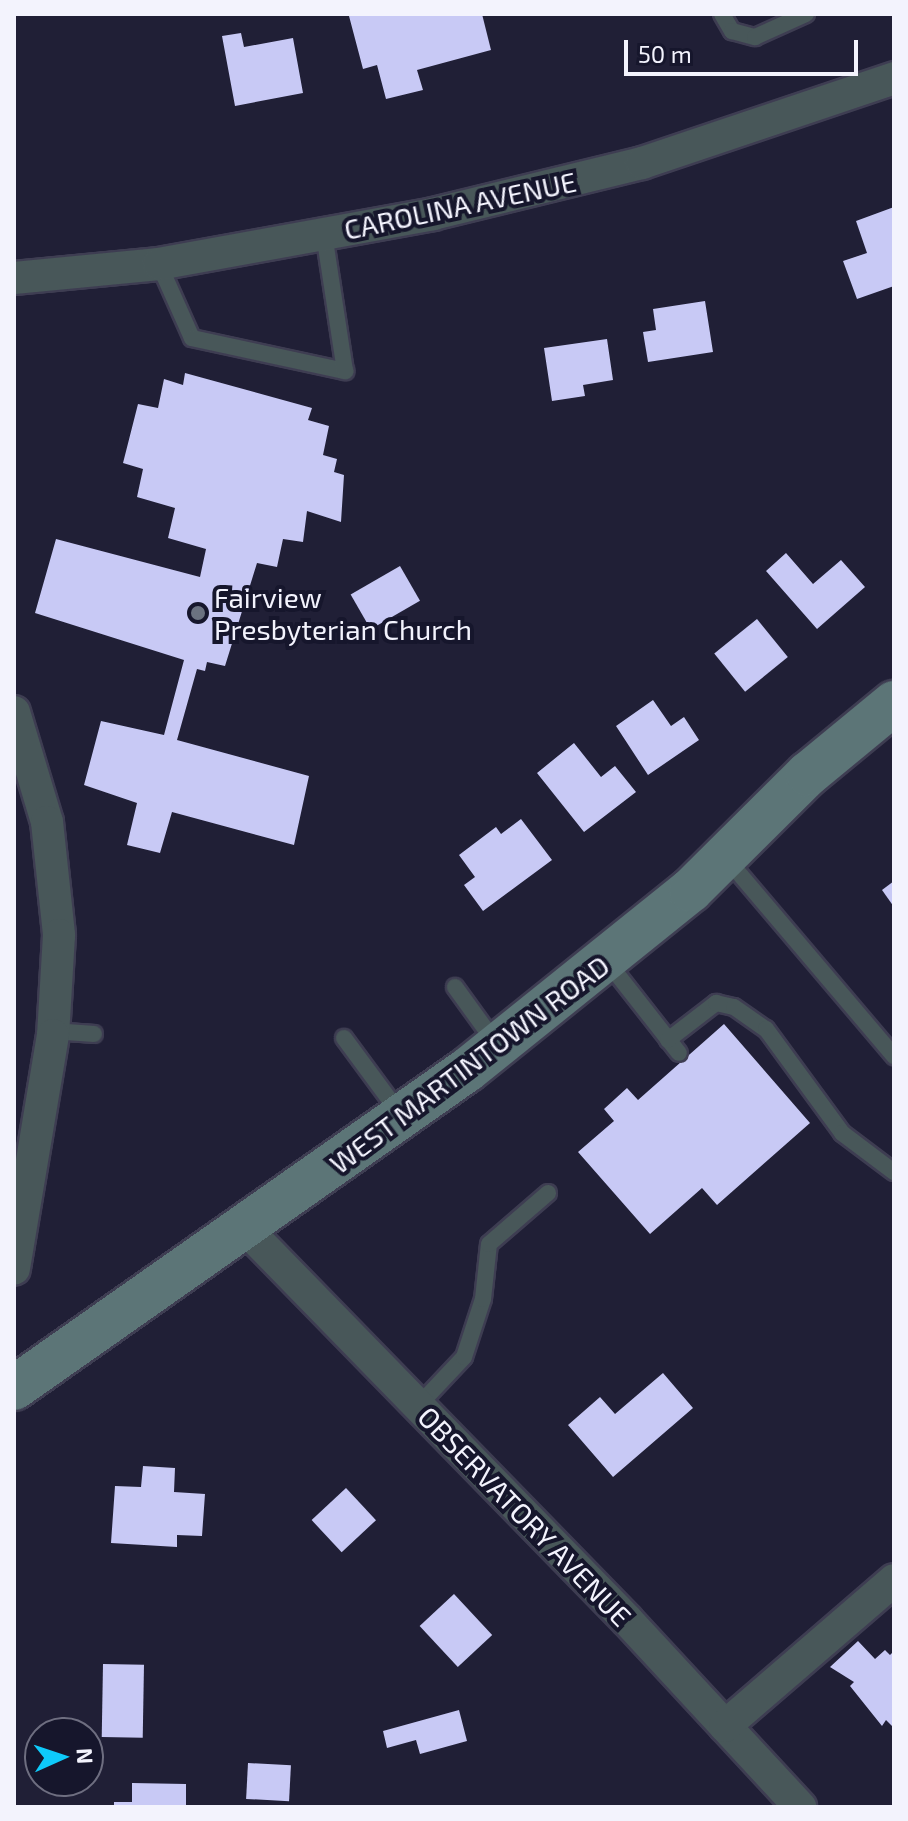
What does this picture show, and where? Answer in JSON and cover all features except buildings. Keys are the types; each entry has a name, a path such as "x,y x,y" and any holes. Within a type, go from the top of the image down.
{"main road":[{"name":"WEST MARTINTOWN ROAD","path":"14,1388 246,1229 498,1046 606,960 725,856 808,774 894,703"}],"street":[{"name":"CAROLINA AVENUE","path":"14,278 159,264 449,211 642,163 894,78"},
{"path":"14,712 47,822 57,883 59,935 53,1031 14,1269"},
{"name":"OBSERVATORY AVENUE","path":"246,1229 800,1807"},
{"path":"725,1726 894,1580"}],"lane":[{"path":"722,14 732,31 755,37 806,14"},
{"path":"159,264 192,338 345,371 324,234"},
{"path":"725,856 894,1056"},
{"path":"606,960 674,1047 716,1003 734,1007 766,1029 842,1133 894,1172"},
{"path":"455,987 498,1046"},
{"path":"53,1031 94,1034"},
{"path":"344,1038 402,1117"},
{"path":"418,1406 464,1357 483,1299 489,1244 548,1193"}],"place":[{"name":"Fairview Presbyterian Church","path":"198,613"}]}
